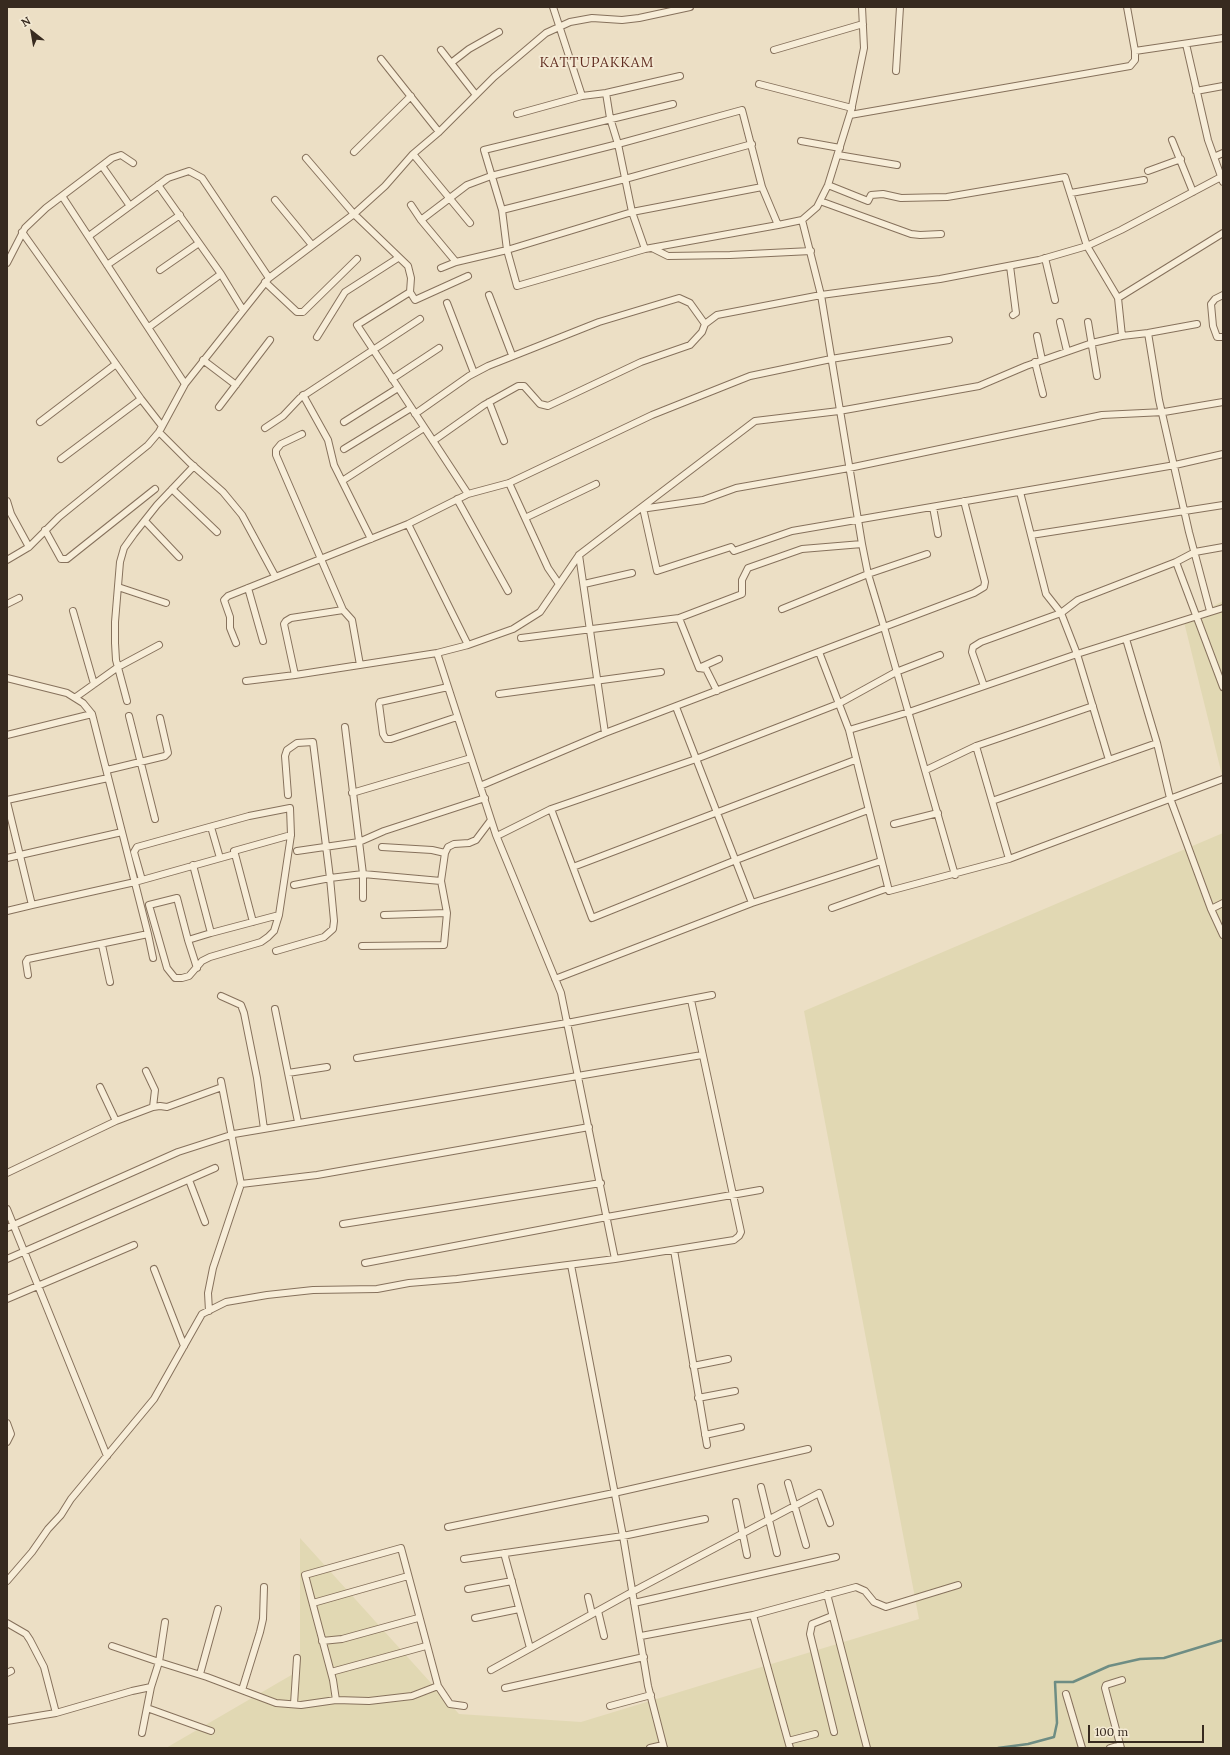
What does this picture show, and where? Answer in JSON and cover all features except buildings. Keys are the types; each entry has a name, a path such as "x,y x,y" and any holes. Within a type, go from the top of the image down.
{"street":[{"path":"553,7 582,96"},
{"path":"7,560 29,547 45,530 148,445 159,432 185,384 267,280 354,214 385,186 414,154 522,52 546,33 570,22 592,18 622,20 639,18 672,9 690,7"},
{"path":"673,104 610,118 484,150 502,210 508,250 517,286 645,249 802,220 817,207 828,185 852,108 864,48 862,7"},
{"path":"896,71 900,7"},
{"path":"850,115 1130,66 1135,60 1135,51 1127,7"},
{"path":"774,50 863,24"},
{"path":"451,63 469,49 499,32"},
{"path":"1135,51 1223,38"},
{"path":"433,441 489,402 518,386 524,386 540,404 548,406 641,362 690,345 702,332 705,324 717,315 820,296 940,279 1045,258 1087,246 1137,223 1193,192 1222,179 1214,157 1196,91 1186,44"},
{"path":"441,50 476,95"},
{"path":"381,59 439,132"},
{"path":"517,114 582,96 606,93 680,76"},
{"path":"759,84 852,108"},
{"path":"1196,91 1223,86"},
{"path":"606,93 610,118 618,144 632,212 645,249"},
{"path":"354,152 411,96"},
{"path":"421,220 467,185 492,176 618,144 742,110 762,187 778,225"},
{"path":"1172,140 1181,159 1193,192"},
{"path":"801,141 840,148"},
{"path":"502,210 625,179 752,144"},
{"path":"1214,157 1223,153"},
{"path":"414,154 470,223"},
{"path":"7,263 22,232 36,217 62,196 112,158 121,155 133,163"},
{"path":"838,155 897,164"},
{"path":"306,158 354,214 408,266 411,272 410,292 415,300 468,276"},
{"path":"1148,171 1181,159"},
{"path":"102,166 130,206"},
{"path":"89,236 158,185 174,176 189,171 202,178 267,280 297,312 303,312 357,258"},
{"path":"828,185 868,201 871,195 883,194 901,198 947,197 1065,177 1087,246 1118,298 1122,336"},
{"path":"1071,193 1144,180"},
{"path":"158,185 221,274 243,310"},
{"path":"441,268 456,262 508,250 632,212 762,187"},
{"path":"62,196 185,384"},
{"path":"275,200 312,245"},
{"path":"820,201 911,234 942,234"},
{"path":"411,205 421,220 456,262"},
{"path":"107,265 180,215"},
{"path":"802,220 811,251 832,359 838,412 868,574 955,874"},
{"path":"22,232 141,399 162,426"},
{"path":"1118,298 1223,234"},
{"path":"160,270 199,243"},
{"path":"652,248 668,256 811,251"},
{"path":"317,337 336,304 345,292 398,258"},
{"path":"1045,258 1055,300"},
{"path":"1010,266 1016,313 1013,315"},
{"path":"149,327 221,274"},
{"path":"410,292 358,325 468,494"},
{"path":"489,295 512,356"},
{"path":"1223,295 1211,304 1213,326 1217,337 1223,337"},
{"path":"415,414 474,374 512,356 599,322 679,298 690,303 705,324"},
{"path":"447,303 474,374"},
{"path":"265,428 283,416 303,395 420,319"},
{"path":"1060,322 1066,351"},
{"path":"1088,322 1097,376"},
{"path":"246,681 295,676 437,653 468,645 513,629 540,612 579,555 755,421 838,412 979,386 1035,362 1092,343 1122,336 1197,324"},
{"path":"1148,333 1160,400 1164,412 1185,512 1210,611"},
{"path":"1037,336 1042,360"},
{"path":"219,407 270,340"},
{"path":"236,643 230,628 230,617 224,600 228,596 408,524 468,494 509,483 652,415 750,376 832,359 949,340"},
{"path":"392,379 439,348"},
{"path":"203,360 236,385"},
{"path":"1035,362 1043,394"},
{"path":"40,422 116,364"},
{"path":"344,422 398,388"},
{"path":"303,395 328,440 334,465 370,539"},
{"path":"61,459 141,399"},
{"path":"489,402 504,441"},
{"path":"641,509 703,500 736,488 849,468 1102,415 1164,412 1223,402"},
{"path":"344,450 411,408"},
{"path":"342,481 424,428"},
{"path":"159,432 223,492 242,515 275,576"},
{"path":"302,434 281,444 276,450 276,455 322,558 343,610 352,620 360,665"},
{"path":"641,509 657,571 731,547 734,551 792,532 1175,465 1223,454"},
{"path":"128,700 118,667 115,629 120,562 124,548 144,521 194,466"},
{"path":"509,483 548,568 559,584"},
{"path":"525,518 596,484"},
{"path":"45,530 61,559 67,559 155,488"},
{"path":"172,489 217,532"},
{"path":"1020,492 1046,594 1061,613 1077,654 1108,760"},
{"path":"457,499 508,591"},
{"path":"7,501 9,515 29,547"},
{"path":"480,786 605,733 980,590 984,587 986,582 964,502"},
{"path":"1031,534 1185,512 1223,505"},
{"path":"933,507 938,534"},
{"path":"144,521 179,557"},
{"path":"408,524 468,645"},
{"path":"521,638 679,618 742,594 742,580 748,568 802,549 862,544"},
{"path":"984,686 972,652 973,647 981,642 1061,613 1078,600 1176,562 1195,552 1223,547"},
{"path":"782,609 868,574 927,554"},
{"path":"579,555 605,733"},
{"path":"1176,562 1223,687"},
{"path":"584,584 632,573"},
{"path":"118,587 166,603"},
{"path":"248,588 263,641"},
{"path":"7,604 19,598"},
{"path":"849,730 909,712 1077,654 1223,608"},
{"path":"295,676 284,624 286,621 343,610"},
{"path":"73,611 94,684"},
{"path":"679,618 698,668"},
{"path":"1126,639 1170,798 1210,909 1223,935"},
{"path":"76,697 118,667 158,645"},
{"path":"819,652 849,730 855,760 889,891 1008,859 1223,779"},
{"path":"437,653 491,820 561,993 601,1183 615,1259"},
{"path":"498,836 551,809 696,758 838,704 896,672 940,656"},
{"path":"698,668 719,659"},
{"path":"1216,668 1223,666"},
{"path":"698,668 706,669 717,691"},
{"path":"499,694 661,672"},
{"path":"7,678 67,692 83,703 92,714 153,958"},
{"path":"448,687 380,702 383,734 386,739 391,740 458,717"},
{"path":"926,770 976,746 1092,706"},
{"path":"676,707 752,903"},
{"path":"7,735 92,714"},
{"path":"129,716 156,819"},
{"path":"107,770 165,756 168,753 160,718"},
{"path":"345,727 363,874 363,898"},
{"path":"276,952 329,934 333,929 334,920 327,848 313,742 297,743 287,750 285,761 288,795"},
{"path":"992,801 1156,743"},
{"path":"976,746 1008,859"},
{"path":"352,793 471,758"},
{"path":"573,867 855,760"},
{"path":"32,905 7,801 108,778"},
{"path":"297,851 327,848 359,842 485,798"},
{"path":"142,880 134,852 137,847 248,816 290,808 291,835 279,915 274,931 261,942 210,957 202,961 197,968 189,976 175,978 167,968 149,905 177,898 197,968"},
{"path":"551,809 592,918 736,860 868,810"},
{"path":"894,824 938,813"},
{"path":"362,946 444,945 447,913 441,881 445,853 448,847 454,844 470,843 476,840 491,820"},
{"path":"212,827 220,858"},
{"path":"7,858 122,832"},
{"path":"253,922 234,850 291,835"},
{"path":"382,847 432,850 445,853"},
{"path":"7,911 135,882 235,854"},
{"path":"555,979 752,903 881,861"},
{"path":"193,865 211,933"},
{"path":"294,885 330,878 363,874 441,881"},
{"path":"832,908 888,888"},
{"path":"1210,909 1223,903"},
{"path":"384,915 447,913"},
{"path":"188,940 279,915"},
{"path":"28,975 26,962 28,959 102,945 148,934"},
{"path":"102,945 110,982"},
{"path":"357,1058 567,1023 712,995"},
{"path":"221,996 241,1005 244,1013 257,1078 264,1129"},
{"path":"7,1581 61,1515 71,1499 154,1399 202,1314 226,1302 267,1295 313,1290 377,1289 409,1283 456,1279 571,1265 734,1240 739,1236 741,1232 691,1000"},
{"path":"275,1009 298,1122"},
{"path":"7,1228 178,1152 232,1135 298,1122 702,1055"},
{"path":"288,1073 327,1067"},
{"path":"146,1071 155,1090 153,1107"},
{"path":"7,1173 116,1121 153,1107 160,1106 167,1108 221,1084 241,1184 213,1268 208,1293 209,1311"},
{"path":"100,1087 116,1121"},
{"path":"241,1184 317,1175 589,1127"},
{"path":"7,1259 215,1168"},
{"path":"189,1180 206,1222"},
{"path":"343,1224 601,1183"},
{"path":"365,1263 607,1217 760,1190"},
{"path":"7,1209 107,1456"},
{"path":"7,1299 134,1245"},
{"path":"674,1250 707,1445"},
{"path":"571,1265 623,1536 651,1695 664,1747 650,1748"},
{"path":"154,1269 184,1346"},
{"path":"693,1366 728,1359"},
{"path":"698,1398 735,1391"},
{"path":"7,1423 11,1434 7,1442"},
{"path":"705,1435 741,1427"},
{"path":"448,1527 614,1493 808,1448"},
{"path":"788,1483 806,1545"},
{"path":"761,1486 777,1553"},
{"path":"491,1670 632,1592 819,1493 830,1523"},
{"path":"736,1502 747,1555"},
{"path":"464,1559 623,1536 705,1519"},
{"path":"336,1700 331,1672 305,1575 401,1548 418,1618 438,1686 450,1704 464,1706"},
{"path":"504,1553 530,1648"},
{"path":"634,1603 836,1557"},
{"path":"313,1603 408,1576"},
{"path":"468,1589 512,1580"},
{"path":"641,1636 753,1615 856,1587 865,1591 874,1602 886,1607 958,1584"},
{"path":"242,1690 263,1619 264,1587"},
{"path":"827,1594 867,1748"},
{"path":"588,1597 592,1614"},
{"path":"200,1674 218,1609"},
{"path":"475,1618 519,1609"},
{"path":"598,1611 604,1636"},
{"path":"753,1615 789,1745 815,1734"},
{"path":"832,1616 812,1624 810,1634 834,1732"},
{"path":"322,1640 342,1639 418,1618"},
{"path":"142,1733 151,1687 159,1662 165,1622"},
{"path":"7,1623 26,1634 30,1640 44,1667 56,1713"},
{"path":"112,1646 200,1674 276,1703 301,1705 336,1700 369,1701 412,1696 438,1686"},
{"path":"331,1672 426,1646"},
{"path":"505,1688 644,1657"},
{"path":"294,1704 297,1658"},
{"path":"1110,1748 1121,1746 1105,1688 1106,1685 1122,1680"},
{"path":"7,1721 56,1713 151,1687"},
{"path":"1066,1694 1082,1748"},
{"path":"610,1706 651,1695"},
{"path":"147,1708 211,1731"}],"shaded area":[{"path":"1223,601 1223,779 1184,622"},
{"path":"1223,833 1223,1748 166,1748 300,1670 300,1538 459,1714 581,1722 919,1619 804,1011"}],"waterway":[{"path":"998,1748 1028,1744 1054,1737 1057,1723 1055,1682 1073,1682 1109,1666 1140,1659 1164,1658 1223,1640"}],"district":[{"name":"KATTUPAKKAM","path":"597,63"}]}
